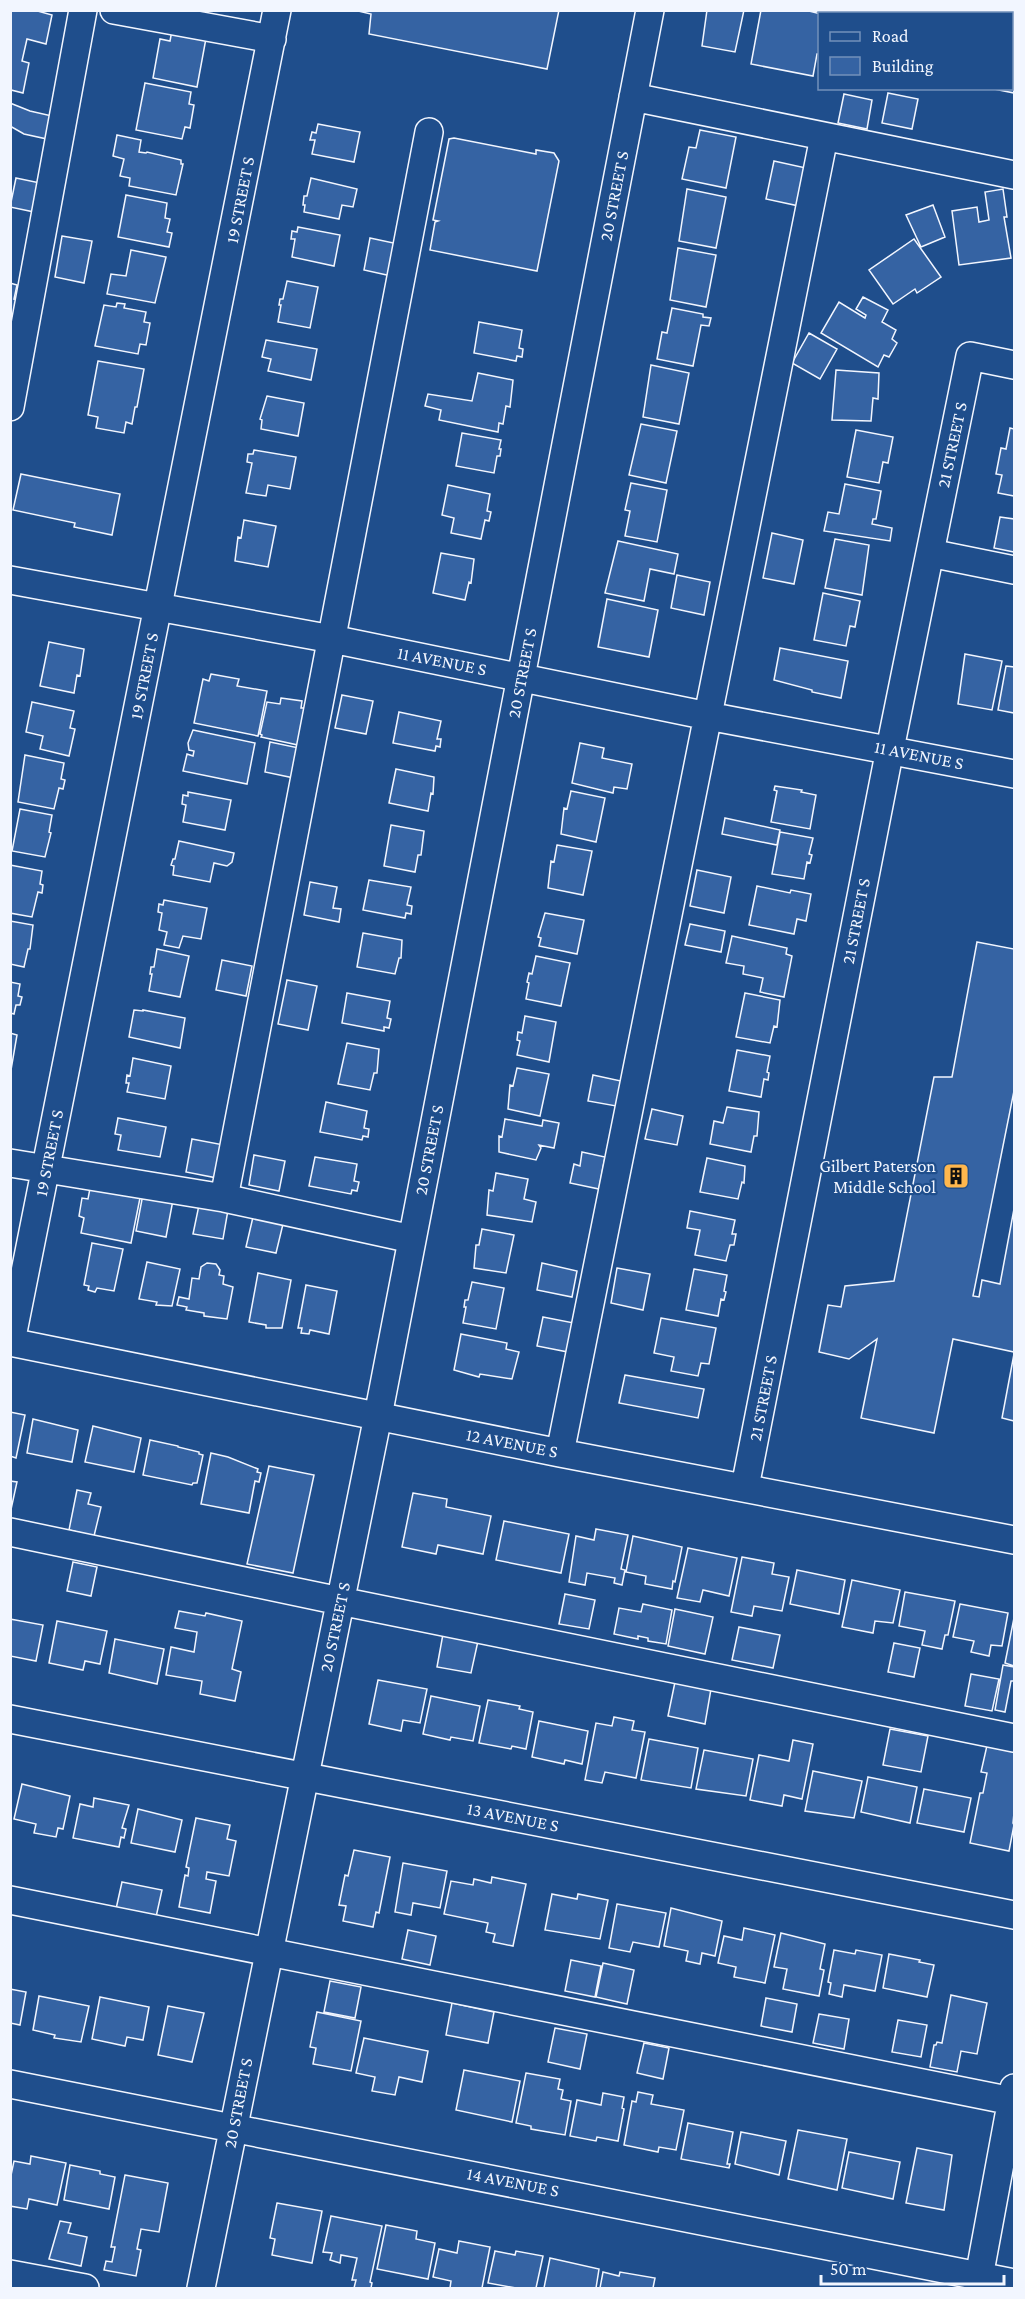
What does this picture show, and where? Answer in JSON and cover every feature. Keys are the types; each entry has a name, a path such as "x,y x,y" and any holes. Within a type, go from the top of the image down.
{"street":[{"path":"10,407 83,10"},
{"path":"114,10 272,39"},
{"name":"19 STREET S","path":"11,1342 277,10"},
{"name":"20 STREET S","path":"201,2289 378,1416 650,10"},
{"path":"633,97 1014,175"},
{"path":"224,1198 429,132"},
{"path":"560,1452 824,137"},
{"name":"21 STREET S","path":"745,1487 970,356 1014,365"},
{"path":"930,553 1014,570"},
{"name":"11 AVENUE S","path":"10,579 332,639 708,716 1014,774"},
{"path":"10,1163 224,1198 412,1239"},
{"name":"12 AVENUE S","path":"11,1342 1014,1540"},
{"path":"10,1532 1014,1738"},
{"name":"13 AVENUE S","path":"10,1719 1014,1915"},
{"path":"10,1900 1013,2094 978,2282"},
{"name":"14 AVENUE S","path":"10,2084 234,2126 978,2282 1014,2283"},
{"path":"10,2274 85,2289"}],"building":[{"path":"10,10 34,10 52,15 46,44 27,39 22,61 29,63 23,93 11,90 10,93"},
{"path":"354,10 559,10 547,69 369,34 371,14"},
{"path":"707,10 744,10 735,52 702,46"},
{"path":"761,10 805,10 818,13 818,54 813,76 751,64"},
{"path":"173,25 207,33 197,87 153,78 160,39 170,41"},
{"path":"1013,54 1014,55 1014,93 999,90 1013,90"},
{"path":"145,83 191,92 189,104 194,105 190,128 185,127 182,139 136,130"},
{"path":"888,93 918,99 912,129 882,123"},
{"path":"844,94 872,100 867,129 838,123"},
{"path":"10,103 52,116 47,139 24,134 10,126"},
{"path":"318,124 360,132 354,162 312,154 315,140 310,140 312,132 316,133"},
{"path":"700,130 736,137 726,188 682,179 689,147 696,148"},
{"path":"117,135 141,140 139,152 181,160 183,164 176,195 129,186 130,178 120,176 124,159 113,156"},
{"path":"454,138 536,154 536,150 554,153 559,161 537,271 430,250 435,222 438,221 433,220 449,139"},
{"path":"774,161 806,168 799,206 766,199"},
{"path":"16,178 45,184 39,213 10,207"},
{"path":"311,178 357,189 353,207 342,205 339,219 304,212 304,196 307,196"},
{"path":"687,189 726,197 716,248 679,241"},
{"path":"1003,189 1007,217 1004,217 1011,258 959,265 952,211 977,207 979,222 989,220 985,192"},
{"path":"126,195 167,203 165,218 170,219 167,232 172,233 169,247 118,237"},
{"path":"933,205 945,237 921,247 906,215"},
{"path":"298,227 340,235 334,266 292,257 295,239 291,239 292,231 297,232"},
{"path":"62,236 92,241 84,283 55,277"},
{"path":"370,238 403,245 396,277 364,270"},
{"path":"914,239 941,277 917,293 915,289 893,304 869,270"},
{"path":"678,248 716,255 706,307 670,300"},
{"path":"131,250 166,257 155,303 107,294 111,274 126,276"},
{"path":"287,281 318,287 310,328 278,322 280,299 283,299"},
{"path":"10,283 17,285 14,299 21,300 17,316 10,315"},
{"path":"863,297 888,310 882,322 896,330 892,339 897,343 889,357 884,355 878,367 821,333 839,302 865,318 866,315 856,309"},
{"path":"117,303 125,304 124,308 146,312 144,322 150,323 146,345 140,344 138,354 95,346 104,305 116,307"},
{"path":"672,308 703,314 703,317 711,318 709,326 701,325 693,366 657,359 662,332 667,333"},
{"path":"479,322 522,330 519,348 523,349 522,357 517,356 516,361 474,353"},
{"path":"809,333 837,349 820,379 792,363"},
{"path":"266,340 317,349 311,380 268,371 271,359 262,357"},
{"path":"98,361 144,369 132,424 126,422 124,433 96,428 98,417 88,415"},
{"path":"651,365 689,373 679,424 643,417"},
{"path":"836,370 879,373 878,399 873,398 871,421 832,420"},
{"path":"478,373 513,380 510,407 506,406 503,424 499,423 498,432 439,420 441,410 425,406 428,394 472,401"},
{"path":"267,396 304,403 298,436 261,429 262,420 260,419"},
{"path":"641,424 677,431 666,483 629,475"},
{"path":"1010,428 1014,429 1014,496 998,493 1002,475 996,474 1001,448 1006,449"},
{"path":"856,430 893,437 888,463 883,462 879,483 847,477"},
{"path":"462,433 501,440 500,456 497,456 494,473 456,466"},
{"path":"254,450 296,457 290,489 268,485 266,496 246,493 252,463 247,462 248,454 253,454"},
{"path":"21,474 120,494 112,535 74,527 75,523 13,510"},
{"path":"631,483 667,490 657,542 625,536 630,511 625,510"},
{"path":"845,484 881,491 876,519 873,519 872,524 892,528 890,541 824,531 828,512 839,514"},
{"path":"448,485 490,494 487,511 491,512 489,521 485,520 481,539 451,533 454,518 442,515"},
{"path":"1000,517 1014,519 1014,552 994,548"},
{"path":"244,520 276,526 268,567 235,561 238,537 241,538"},
{"path":"772,533 803,540 794,584 763,578"},
{"path":"835,539 869,545 862,595 825,588"},
{"path":"618,541 678,554 674,574 650,569 644,601 605,593"},
{"path":"441,553 474,559 471,583 469,582 465,600 433,593"},
{"path":"677,575 710,582 704,615 671,608"},
{"path":"823,593 860,601 855,627 850,626 846,646 814,640"},
{"path":"607,599 658,610 649,657 598,647"},
{"path":"49,642 84,649 80,676 77,675 74,693 40,686"},
{"path":"780,648 848,661 841,698 774,680"},
{"path":"965,654 1002,661 992,710 958,704"},
{"path":"1006,666 1014,667 1014,713 998,710"},
{"path":"211,674 239,679 237,686 267,691 258,736 194,723 203,679 209,681"},
{"path":"342,695 373,701 366,734 335,728"},
{"path":"281,698 302,701 301,708 305,708 298,745 261,737 267,702 280,704"},
{"path":"32,702 74,711 70,728 75,729 69,756 40,749 43,736 26,732"},
{"path":"399,712 441,721 437,739 441,739 440,747 436,746 435,751 393,743"},
{"path":"193,730 255,743 247,784 183,771 187,754 193,756 194,751 189,750 188,743"},
{"path":"270,742 299,748 294,778 265,772"},
{"path":"580,743 604,748 602,758 632,764 627,789 614,787 613,793 572,783"},
{"path":"25,755 64,763 61,779 65,780 63,789 59,788 54,809 18,802"},
{"path":"396,769 434,777 433,794 431,793 428,811 389,803"},
{"path":"775,786 802,790 801,792 816,795 810,829 771,822 777,791 774,790"},
{"path":"571,791 605,798 596,842 561,834 564,808 567,809"},
{"path":"188,792 231,800 225,830 183,822 186,805 182,804 183,795 188,796"},
{"path":"20,809 52,815 49,832 51,833 45,857 12,851"},
{"path":"725,818 780,830 777,845 722,834"},
{"path":"391,825 424,831 421,855 418,855 415,872 384,866"},
{"path":"780,832 813,838 809,854 812,855 810,863 807,862 804,879 772,874"},
{"path":"179,841 234,853 232,862 227,866 214,863 210,882 173,875 174,866 171,865 175,859"},
{"path":"557,845 592,851 583,895 548,888 551,861 554,862"},
{"path":"10,865 42,871 40,884 43,885 42,893 38,892 32,917 10,913"},
{"path":"697,870 731,877 724,913 690,906"},
{"path":"369,880 411,887 407,905 412,906 411,914 406,913 405,918 363,910"},
{"path":"310,882 337,887 333,908 341,909 339,922 304,915"},
{"path":"757,886 790,893 791,890 811,894 806,921 797,919 794,934 749,925"},
{"path":"164,900 207,908 201,939 183,936 179,948 164,945 167,932 159,930 162,913 158,912 159,904 163,905"},
{"path":"545,913 584,920 577,954 539,946 541,938 538,937"},
{"path":"10,921 33,925 30,949 28,949 24,967 10,964"},
{"path":"690,924 725,931 721,952 685,945"},
{"path":"363,933 402,940 401,958 399,958 395,974 357,967"},
{"path":"732,936 787,948 786,954 792,956 784,997 760,992 763,978 743,974 744,966 726,963"},
{"name":"Gilbert Paterson Middle School","path":"977,942 1014,949 1014,1091 973,1296 979,1297 982,1280 1000,1284 1014,1209 1014,1352 953,1339 934,1433 861,1418 877,1339 849,1359 819,1352 828,1305 841,1307 845,1286 894,1281 934,1077 952,1077"},
{"path":"157,949 189,956 180,997 149,991 151,967 154,967"},
{"path":"536,956 570,963 561,1006 526,999 529,973 532,974"},
{"path":"222,960 252,966 246,996 216,990"},
{"path":"287,980 317,986 308,1030 278,1024"},
{"path":"10,982 20,984 18,996 22,997 20,1005 16,1005 14,1014 10,1013"},
{"path":"347,993 390,1001 387,1018 391,1019 389,1028 384,1027 384,1031 342,1023"},
{"path":"745,993 780,1000 777,1027 774,1026 770,1043 736,1037"},
{"path":"134,1010 185,1018 180,1048 129,1037"},
{"path":"525,1016 556,1022 549,1062 517,1055 520,1041 517,1040 518,1032 522,1033"},
{"path":"10,1033 17,1035 11,1070 10,1070"},
{"path":"347,1043 379,1049 377,1073 374,1073 370,1090 338,1084"},
{"path":"737,1050 770,1056 768,1080 764,1079 761,1097 729,1091"},
{"path":"133,1058 171,1066 165,1099 127,1092 129,1083 126,1083 127,1075 130,1076"},
{"path":"517,1068 549,1074 540,1116 508,1109 510,1085 513,1086"},
{"path":"593,1075 621,1081 616,1106 588,1101"},
{"path":"326,1102 367,1111 364,1128 369,1129 368,1137 363,1136 362,1140 320,1132"},
{"path":"727,1107 759,1112 757,1136 754,1136 751,1152 710,1144 714,1121 723,1123"},
{"path":"652,1109 683,1116 677,1145 645,1139"},
{"path":"118,1118 166,1127 160,1157 118,1150 121,1135 115,1134"},
{"path":"505,1119 542,1126 543,1120 559,1123 554,1148 539,1145 541,1148 536,1160 499,1152 499,1136 502,1137"},
{"path":"192,1139 224,1145 217,1178 186,1172"},
{"path":"582,1152 605,1157 599,1189 570,1183 574,1164 580,1166"},
{"path":"254,1155 285,1161 279,1191 249,1185"},
{"path":"315,1157 357,1164 354,1181 359,1182 357,1191 352,1190 351,1194 309,1186"},
{"path":"707,1158 745,1166 744,1183 742,1182 738,1199 700,1192"},
{"path":"496,1173 528,1179 524,1199 536,1202 532,1222 487,1215 489,1190 493,1191"},
{"path":"91,1183 141,1193 131,1243 81,1233 84,1218 79,1216 82,1198 88,1199"},
{"path":"143,1194 173,1200 166,1237 136,1231"},
{"path":"199,1205 228,1210 223,1239 193,1234"},
{"path":"690,1211 735,1220 732,1234 736,1234 734,1245 730,1245 726,1261 695,1255 700,1230 687,1228"},
{"path":"253,1217 283,1224 276,1253 246,1247"},
{"path":"482,1229 514,1235 506,1273 474,1268 476,1245 479,1245"},
{"path":"92,1243 123,1249 114,1291 97,1288 95,1292 88,1290 89,1286 84,1285"},
{"path":"147,1262 180,1269 172,1306 156,1305 157,1302 139,1299"},
{"path":"207,1263 216,1264 220,1270 219,1275 224,1276 223,1284 233,1287 227,1319 204,1316 204,1313 186,1310 187,1307 177,1305 179,1297 189,1299 192,1278 199,1279 201,1267"},
{"path":"542,1263 577,1271 572,1297 537,1290"},
{"path":"617,1268 650,1274 643,1310 611,1303"},
{"path":"694,1269 727,1275 724,1291 726,1292 724,1300 721,1299 718,1316 686,1310"},
{"path":"258,1273 291,1280 282,1328 266,1328 266,1325 249,1322"},
{"path":"472,1282 504,1288 496,1329 463,1323 465,1300 468,1300"},
{"path":"306,1285 337,1291 329,1334 310,1330 309,1334 301,1333 302,1328 298,1328"},
{"path":"543,1317 574,1323 568,1352 537,1346"},
{"path":"661,1318 716,1328 709,1364 701,1363 698,1376 671,1371 674,1357 654,1353"},
{"path":"461,1334 507,1343 506,1349 519,1352 512,1379 480,1374 479,1377 454,1370"},
{"path":"1014,1354 1014,1421 1002,1418"},
{"path":"625,1375 704,1389 698,1418 619,1403"},
{"path":"10,1412 25,1415 16,1458 10,1456"},
{"path":"33,1419 78,1430 72,1462 27,1453"},
{"path":"93,1426 141,1438 134,1472 85,1462"},
{"path":"150,1440 178,1446 203,1455 197,1483 192,1485 143,1475"},
{"path":"211,1453 258,1469 257,1472 261,1473 259,1482 255,1481 249,1513 201,1504"},
{"path":"269,1466 314,1475 293,1573 247,1564"},
{"path":"10,1481 17,1482 10,1514"},
{"path":"77,1490 91,1493 88,1504 101,1507 94,1536 69,1530"},
{"path":"413,1493 447,1499 446,1507 491,1516 483,1554 438,1545 436,1554 402,1547"},
{"path":"504,1521 569,1534 561,1573 496,1560"},
{"path":"596,1529 628,1535 621,1569 625,1570 622,1585 614,1583 615,1578 587,1573 585,1585 569,1582 576,1536 594,1540"},
{"path":"633,1536 682,1547 672,1589 645,1584 646,1576 626,1572"},
{"path":"688,1548 737,1558 729,1596 703,1590 700,1602 677,1598"},
{"path":"742,1557 774,1563 772,1574 789,1577 782,1611 754,1606 752,1616 731,1612"},
{"path":"73,1562 97,1567 91,1596 67,1591"},
{"path":"797,1570 845,1580 839,1614 790,1604"},
{"path":"852,1580 900,1590 893,1623 875,1621 873,1633 842,1627"},
{"path":"905,1592 955,1601 948,1635 945,1635 942,1649 922,1645 925,1631 899,1626"},
{"path":"565,1594 595,1600 589,1629 559,1624"},
{"path":"643,1604 672,1610 666,1644 648,1641 648,1638 638,1636 638,1639 614,1634 619,1608 641,1612"},
{"path":"960,1604 1008,1613 1002,1646 991,1645 989,1656 971,1652 974,1641 953,1637"},
{"path":"675,1609 713,1617 705,1654 668,1646"},
{"path":"179,1611 205,1616 206,1613 242,1621 232,1669 241,1672 235,1701 200,1694 202,1681 166,1675 171,1647 194,1652 197,1632 175,1628"},
{"path":"1014,1618 1014,1666 1005,1663"},
{"path":"10,1619 43,1625 36,1661 10,1656"},
{"path":"57,1621 107,1631 100,1664 85,1661 83,1670 49,1663"},
{"path":"739,1627 780,1635 773,1668 732,1660"},
{"path":"443,1634 478,1641 471,1673 437,1667"},
{"path":"115,1639 164,1649 157,1684 109,1673"},
{"path":"894,1643 920,1648 914,1677 888,1672"},
{"path":"1003,1665 1014,1667 1014,1681 1011,1681 1005,1712 995,1710"},
{"path":"971,1674 999,1679 992,1711 965,1706"},
{"path":"378,1680 427,1689 420,1723 403,1720 401,1731 369,1724"},
{"path":"675,1682 711,1689 705,1724 668,1716"},
{"path":"431,1696 480,1706 473,1741 451,1737 450,1740 423,1734"},
{"path":"488,1700 520,1706 519,1709 533,1712 526,1749 512,1746 511,1749 479,1743"},
{"path":"614,1717 634,1721 632,1730 645,1732 636,1778 605,1772 602,1783 585,1780 596,1723 612,1726"},
{"path":"539,1721 588,1731 582,1764 565,1760 564,1764 532,1757"},
{"path":"890,1729 928,1736 921,1772 883,1765"},
{"path":"649,1739 698,1748 691,1788 641,1780"},
{"path":"793,1740 813,1744 802,1799 784,1795 782,1806 750,1800 759,1755 789,1761"},
{"path":"988,1741 1014,1746 1014,1825 1009,1851 970,1843 980,1793 983,1793 987,1773 981,1772"},
{"path":"704,1750 753,1759 746,1796 696,1789"},
{"path":"813,1771 862,1781 854,1818 805,1811"},
{"path":"868,1777 917,1787 910,1823 861,1812"},
{"path":"22,1784 70,1796 63,1829 58,1828 56,1837 34,1833 36,1824 14,1819"},
{"path":"924,1789 971,1798 964,1832 917,1823"},
{"path":"94,1798 129,1805 122,1828 126,1829 124,1838 121,1837 119,1847 73,1838 80,1804 93,1807"},
{"path":"138,1809 182,1820 175,1852 131,1843"},
{"path":"196,1818 230,1825 227,1839 236,1841 229,1876 207,1872 206,1879 216,1881 210,1913 179,1907 185,1875 188,1876 189,1868 186,1867"},
{"path":"354,1850 390,1857 379,1913 376,1912 373,1927 343,1921 346,1906 339,1905 345,1875 348,1876"},
{"path":"403,1863 447,1871 440,1908 413,1903 411,1915 395,1912"},
{"path":"492,1877 526,1884 513,1946 493,1942 495,1934 486,1932 488,1923 444,1914 451,1881 473,1885 474,1879 491,1883"},
{"path":"122,1882 162,1890 156,1917 116,1909"},
{"path":"552,1894 577,1899 578,1894 608,1900 600,1939 545,1930"},
{"path":"617,1904 666,1913 659,1947 633,1942 630,1952 609,1948"},
{"path":"671,1908 722,1921 715,1956 702,1953 700,1964 686,1961 688,1951 664,1946"},
{"path":"744,1928 775,1935 765,1983 734,1977 736,1967 718,1963 724,1936 742,1940"},
{"path":"408,1930 436,1936 430,1965 402,1959"},
{"path":"781,1933 825,1944 820,1969 824,1970 819,1996 783,1989 787,1969 774,1967"},
{"path":"834,1950 855,1954 856,1950 882,1955 875,1991 844,1985 842,1997 829,1994 831,1983 828,1982"},
{"path":"889,1954 934,1965 927,1997 883,1988"},
{"path":"571,1960 601,1966 595,1997 565,1991"},
{"path":"603,1963 634,1970 627,2004 596,1997"},
{"path":"330,1981 361,1987 355,2018 324,2012"},
{"path":"10,1989 26,1992 20,2025 10,2023"},
{"path":"951,1995 987,2003 977,2054 961,2051 957,2072 930,2067 934,2045 937,2042 942,2043"},
{"path":"39,1996 89,2006 81,2042 54,2038 55,2035 33,2030"},
{"path":"100,1997 149,2007 143,2040 127,2037 125,2046 92,2039"},
{"path":"766,1998 797,2004 792,2032 761,2026"},
{"path":"452,2003 494,2012 488,2043 446,2035"},
{"path":"168,2006 204,2013 192,2062 158,2055"},
{"path":"317,2012 361,2021 351,2071 313,2064 316,2048 310,2047"},
{"path":"819,2014 849,2019 844,2049 813,2043"},
{"path":"898,2020 927,2025 921,2057 892,2052"},
{"path":"555,2028 587,2034 580,2069 548,2062"},
{"path":"364,2038 428,2051 422,2082 399,2077 395,2095 372,2091 375,2077 356,2073"},
{"path":"644,2043 669,2048 663,2079 637,2073"},
{"path":"464,2070 520,2081 512,2122 456,2110"},
{"path":"526,2073 560,2079 558,2089 563,2090 561,2099 571,2101 565,2135 531,2129 531,2126 516,2123"},
{"path":"638,2092 653,2095 651,2104 684,2110 676,2150 659,2147 658,2152 624,2145 632,2101 636,2102"},
{"path":"603,2093 624,2097 618,2141 597,2137 596,2141 570,2136 577,2100 601,2105"},
{"path":"688,2123 733,2132 727,2164 730,2164 729,2168 681,2159"},
{"path":"798,2130 847,2139 837,2190 788,2179"},
{"path":"741,2132 786,2141 779,2175 735,2164"},
{"path":"917,2148 952,2155 944,2210 906,2203"},
{"path":"849,2152 900,2162 893,2199 842,2188"},
{"path":"31,2156 66,2163 57,2205 29,2199 27,2209 10,2206 10,2180 14,2161 30,2164"},
{"path":"70,2165 100,2171 100,2174 115,2177 109,2209 64,2200"},
{"path":"125,2175 168,2183 159,2232 141,2229 137,2249 141,2250 136,2276 104,2270 106,2261 112,2262 115,2247 111,2247"},
{"path":"277,2203 322,2211 312,2263 272,2255 275,2239 270,2238"},
{"path":"331,2216 382,2226 370,2282 372,2283 371,2288 354,2288 356,2280 352,2280 357,2258 341,2255 340,2263 330,2260 332,2253 323,2252"},
{"path":"60,2221 71,2223 68,2233 87,2237 81,2266 49,2259"},
{"path":"386,2225 417,2231 416,2239 435,2243 428,2279 377,2269"},
{"path":"459,2241 490,2247 482,2288 450,2288 451,2281 433,2277 439,2249 457,2253"},
{"path":"495,2251 515,2255 516,2251 543,2256 536,2288 516,2288 488,2283"},
{"path":"550,2258 599,2269 596,2288 544,2288"},
{"path":"603,2272 619,2276 620,2272 655,2278 653,2288 600,2288"}],"place":[{"name":"Gilbert Paterson Middle School","path":"956,1176"}]}
